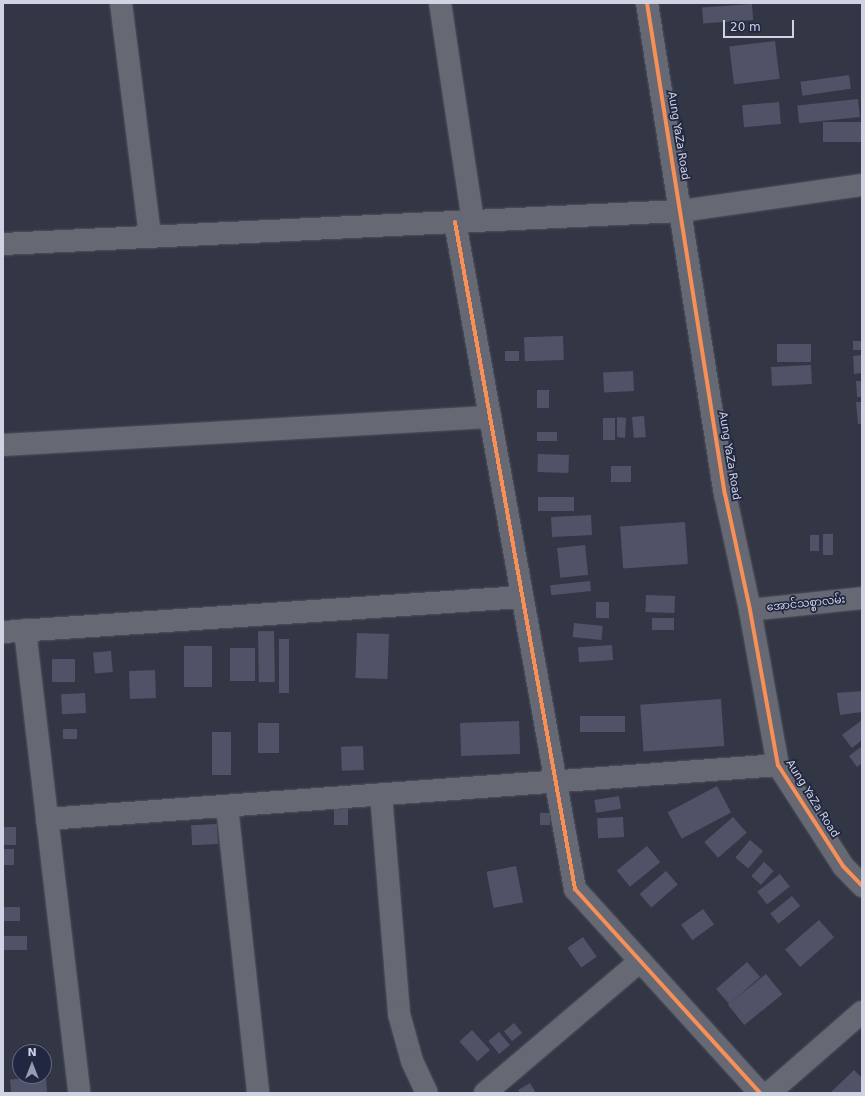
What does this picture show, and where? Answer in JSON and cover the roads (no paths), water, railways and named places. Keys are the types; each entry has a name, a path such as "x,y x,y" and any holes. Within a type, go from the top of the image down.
{"street":[{"path":"121,3 150,236"},
{"path":"440,3 464,222 490,417 575,889 760,1093"},
{"name":"Aung YaZa Road","path":"647,3 725,494 750,610 778,765 843,866 862,886"},
{"path":"3,244 681,211 862,185"},
{"path":"3,445 490,417"},
{"path":"3,632 522,597"},
{"name":"အောင်သစ္စာလမ်း","path":"750,610 862,598"},
{"path":"25,630 79,1093"},
{"path":"47,819 778,765"},
{"path":"381,794 399,1014 412,1061 427,1093"},
{"path":"227,806 258,1093"},
{"path":"485,1093 640,960"},
{"path":"769,1093 862,1012"}]}
